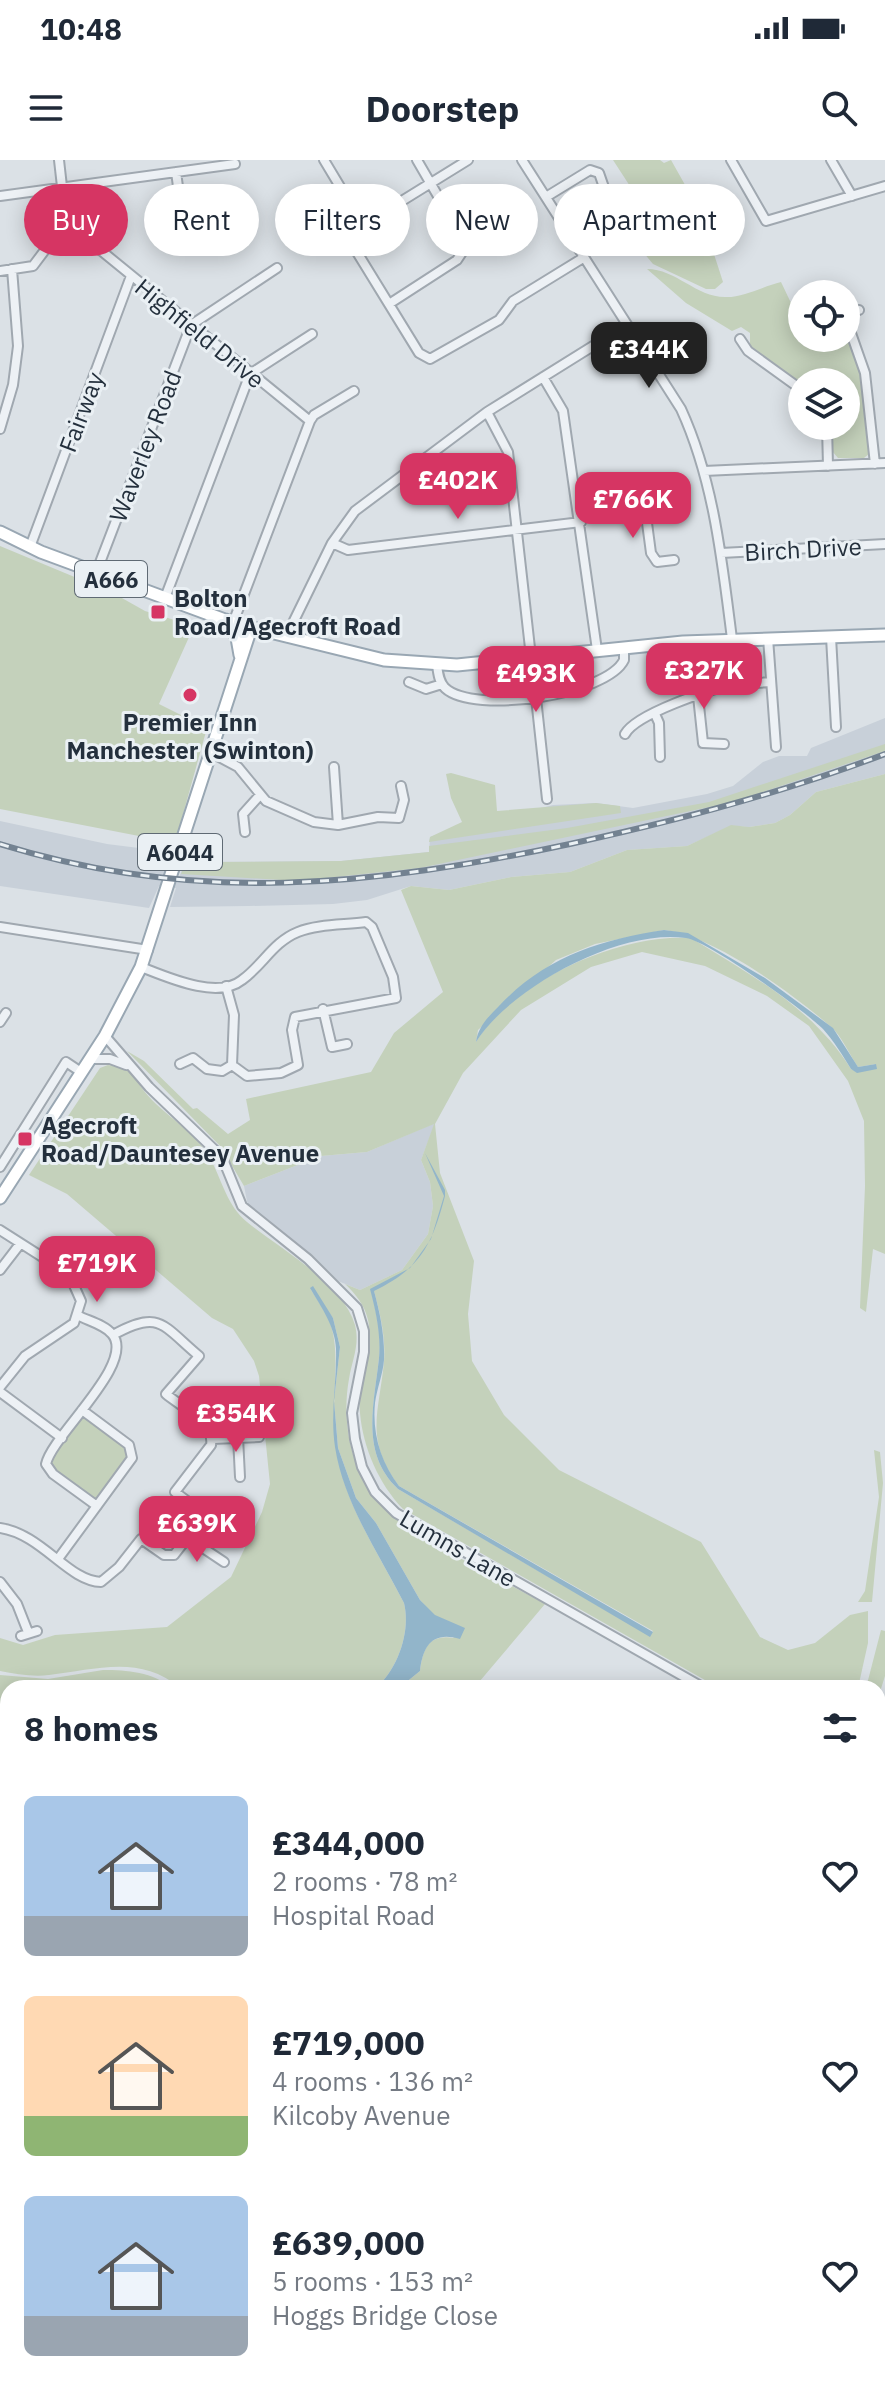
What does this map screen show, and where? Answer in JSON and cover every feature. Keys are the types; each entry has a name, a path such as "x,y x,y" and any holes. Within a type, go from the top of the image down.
{"main road":[{"name":"A666","path":"0,532 96,573 229,621 384,660 437,665 732,639 885,635"},
{"path":"229,621 237,638 240,659"},
{"name":"A6044","path":"0,1198 105,1036 141,967 240,659 255,628"}],"street":[{"path":"59,160 62,184"},
{"path":"324,160 338,184"},
{"path":"417,160 431,184 468,160"},
{"path":"522,160 625,326 681,409 704,471 721,553 732,639"},
{"path":"731,160 766,221 885,186"},
{"path":"831,160 852,196"},
{"path":"85,184 235,164"},
{"path":"567,184 590,170 599,173 603,184"},
{"path":"176,172 178,184"},
{"path":"546,197 554,192"},
{"path":"0,196 24,193"},
{"path":"0,271 33,266 40,256"},
{"name":"Highfield Drive","path":"107,256 310,421"},
{"path":"359,256 419,353 436,357 499,320 513,301 583,258"},
{"path":"389,304 447,267 458,256"},
{"path":"191,325 277,268"},
{"path":"0,429 13,385 18,346 12,269"},
{"name":"Fairway","path":"30,547 131,276"},
{"name":"Waverley Road","path":"96,573 191,325"},
{"path":"286,637 332,543 355,511 487,412 625,326"},
{"path":"165,598 250,374 312,334"},
{"path":"740,339 748,351 788,380"},
{"path":"704,471 880,464 865,373 858,352"},
{"path":"543,377 563,411 597,650"},
{"path":"229,621 310,421 354,391"},
{"path":"487,412 508,452 531,657"},
{"path":"827,440 828,466"},
{"path":"579,510 645,508 651,553 657,562 674,560"},
{"path":"332,543 348,550 581,522"},
{"name":"Birch Drive","path":"721,553 885,544"},
{"path":"831,637 836,727"},
{"path":"768,638 776,747"},
{"path":"437,665 442,684 449,691 478,699 536,698 587,683 616,670 624,660 624,647"},
{"path":"409,682 426,689 442,684"},
{"path":"625,734 628,729 655,714 698,696 734,685 771,682"},
{"path":"698,696 703,743 724,744"},
{"path":"536,698 547,799"},
{"path":"655,714 659,723 660,757"},
{"path":"210,752 238,767 273,806 314,822 338,825 378,817 399,818 404,800 401,786"},
{"path":"338,825 335,772 346,773"},
{"path":"245,832 243,814 260,795"},
{"path":"231,825 242,822"},
{"path":"141,967 202,987 226,986 241,982 278,942 300,930 366,922 372,927 393,977 396,998 323,1009 295,1017 292,1030 298,1065 261,1077 247,1076 232,1065"},
{"path":"0,927 148,950"},
{"path":"226,986 234,1015 232,1065"},
{"path":"323,1009 332,1047 347,1044"},
{"path":"0,1022 6,1013"},
{"name":"Lumns Lane","path":"105,1036 130,1067 222,1157 242,1206 308,1259 357,1308 364,1331 364,1352 356,1382 353,1426 362,1467 375,1492 396,1513 690,1680"},
{"path":"180,1064 193,1058 207,1069 222,1071 232,1065"},
{"path":"90,1059 110,1059 130,1067"},
{"path":"0,1167 66,1062 81,1072"},
{"path":"0,1230 69,1274 81,1301 79,1316 74,1323 25,1356 0,1390 62,1438"},
{"path":"0,1270 20,1244"},
{"path":"69,1274 81,1259 89,1258 99,1267"},
{"path":"79,1316 113,1335 116,1346 112,1365 47,1458 47,1466 97,1506"},
{"path":"113,1335 140,1320 150,1319 164,1326 199,1356 166,1394 204,1423 212,1439"},
{"path":"238,1404 240,1477"},
{"path":"58,1559 133,1453 129,1445 82,1410"},
{"path":"212,1439 259,1437"},
{"path":"0,1528 20,1531 84,1578 101,1582 119,1567 141,1539 170,1557 188,1538 202,1514 175,1492 212,1439"},
{"path":"188,1538 224,1562"},
{"path":"0,1582 17,1604 29,1633"}],"shaded area":[{"path":"885,718 885,774 816,792 790,815 775,823 731,826 687,846 627,850 570,872 511,877 449,890 411,886 367,900 333,904 170,907 176,888 159,886 149,908 0,886 0,821 107,844 171,852 164,875 179,877 189,854 206,856 206,862 341,861 429,852 430,837 553,805 596,803 633,808 707,794 733,786 763,762 779,756 807,756 811,748"},
{"path":"435,1123 421,1160 430,1182 433,1206 428,1234 402,1270 360,1290 338,1281 248,1206 244,1186 321,1156 367,1152"}],"green space":[{"path":"613,160 660,160 664,163 671,160 685,184 629,184"},
{"path":"646,256 715,256 723,282 715,289 706,289 653,264"},
{"path":"647,269 667,273 705,293 725,297 746,294 781,282 788,297 788,352 854,352 860,368 788,368 788,374 750,347 750,333 741,327 732,331 686,303"},
{"path":"860,369 869,454 864,458 838,458 832,451 831,440 860,440"},
{"path":"0,546 113,593 145,611 194,626 159,704 207,728 175,843 0,809"},
{"path":"885,744 885,751 733,802 420,868 298,881 181,874 189,854 206,856 206,862 341,861 429,852 429,846 567,828 709,802"},
{"path":"446,774 495,785 497,811 596,803 620,806 621,813 429,842 430,837 462,822 451,798"},
{"path":"885,774 885,1254 873,1249 866,1312 860,1308 864,1121 848,1081 809,1026 767,996 705,966 642,952 591,967 521,1010 463,1073 435,1124 440,1173 474,1261 468,1314 472,1361 504,1415 559,1470 701,1542 760,1637 788,1650 815,1643 850,1615 868,1611 868,1643 860,1680 705,1680 403,1509 380,1477 369,1452 360,1413 370,1331 359,1300 345,1284 360,1290 402,1270 428,1234 433,1206 430,1182 421,1160 434,1124 367,1152 321,1156 244,1186 221,1147 127,1051 144,1061 193,1109 197,1108 228,1134 250,1120 246,1099 371,1072 394,1033 443,992 401,890 411,886 449,890 511,877 570,872 627,850 687,846 731,825 749,827 775,823 790,815 816,792","holes":["664,930 684,934 728,954 795,998 834,1030 858,1067 876,1064 857,1072 851,1069 836,1047 799,1010 691,938 632,944 570,965 515,999 476,1042 478,1030 556,960 595,944","373,1288 380,1315 384,1362 376,1426 381,1454 399,1486 653,1631 650,1636 398,1489 386,1475 378,1460 372,1428 380,1349"]},
{"path":"119,1065 126,1069 152,1100 205,1150 240,1215 324,1281 348,1310 357,1339 347,1394 347,1424 358,1468 372,1494 385,1508 427,1538 545,1604 481,1680 409,1680 420,1671 428,1645 438,1638 454,1638 420,1600 376,1523 356,1498 338,1448 334,1404 336,1447 346,1488 404,1603 406,1614 401,1649 384,1680 169,1680 149,1671 117,1667 43,1676 0,1671 0,1638 23,1645 55,1635 167,1627 231,1577 262,1512 270,1484 259,1376 254,1361 233,1329 212,1318 67,1194 29,1175 100,1068","holes":["310,1288 333,1318 340,1347 334,1397 336,1364 333,1333"]},
{"path":"83,1413 128,1447 130,1458 97,1504 52,1470 48,1460"},
{"path":"874,1450 880,1452 883,1483 872,1602 858,1602 865,1591 879,1497"},
{"path":"881,1630 885,1631 884,1680 868,1680"},
{"path":"103,1670 130,1671 159,1680 0,1680 0,1675 48,1679"}],"water":[{"path":"664,930 688,933 765,978 833,1028 858,1067 876,1064 877,1069 857,1073 851,1069 823,1029 797,1008 735,963 686,938 659,937 630,942 569,966 514,1002 476,1042 487,1018 517,989 554,963 617,939"},
{"path":"425,1153 445,1190 445,1196 440,1213 432,1234 444,1196"},
{"path":"408,1269 374,1291 384,1351 375,1403 375,1426 379,1447 393,1477 399,1486 653,1632 650,1637 398,1489 386,1475 378,1460 372,1428 379,1349 378,1323 370,1289"},
{"path":"313,1286 333,1318 340,1347 334,1401 338,1448 356,1498 376,1523 420,1600 435,1615 465,1628 460,1639 442,1637 431,1643 424,1654 420,1671 409,1680 384,1680 401,1649 406,1625 404,1603 363,1527 339,1468 333,1422 335,1341 327,1317 310,1288"}],"railway":[{"path":"0,844 73,863 144,876 215,882 285,883 355,879 497,859 610,835 768,794 885,754"}],"place":[{"name":"Bolton Road/Agecroft Road","path":"158,612"},
{"name":"Premier Inn Manchester (Swinton)","path":"190,695"},
{"name":"Agecroft Road/Dauntesey Avenue","path":"25,1139"}]}
